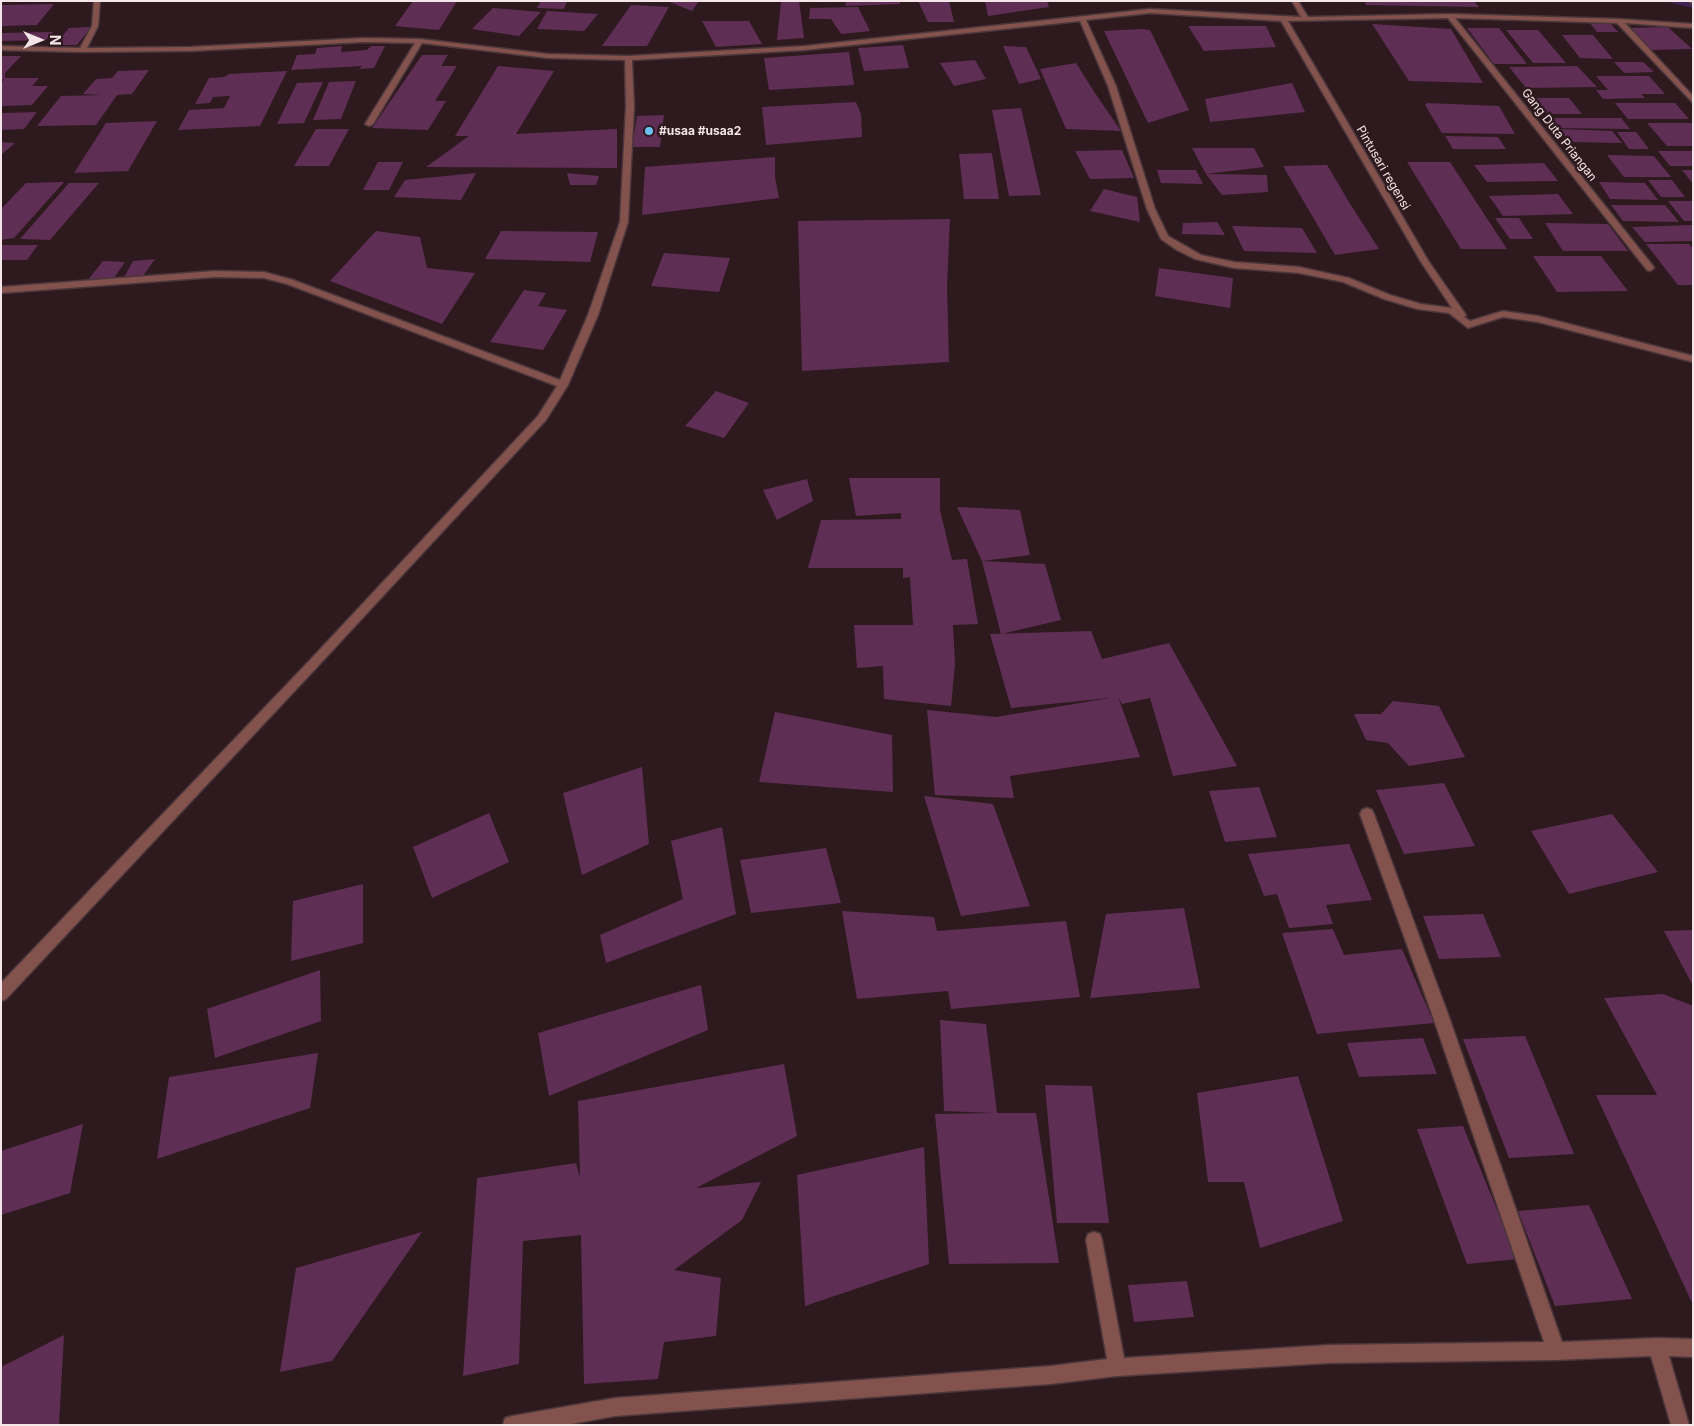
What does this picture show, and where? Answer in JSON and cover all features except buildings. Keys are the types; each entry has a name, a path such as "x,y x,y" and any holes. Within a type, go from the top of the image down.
{"street":[{"path":"82,50 95,26 97,1"},
{"path":"1295,1 1306,18"},
{"path":"1,48 82,50 190,48 364,40 420,41 548,56 628,58 805,48 1083,20 1121,10 1186,12 1283,19 1450,16 1619,21 1693,26"},
{"name":"Gang Duta Priangan","path":"1450,16 1650,268"},
{"name":"Pintusari regensi","path":"1283,19 1425,262 1468,325"},
{"path":"1083,20 1112,86 1152,210 1164,237 1198,257 1234,264 1299,270 1346,280 1387,297 1420,307 1452,311 1468,325 1503,314 1538,319 1693,359"},
{"path":"1619,21 1693,101"},
{"path":"369,124 420,41"},
{"path":"1,994 542,418 563,385 594,315 624,222 630,107 628,58"},
{"path":"1,290 215,274 264,275 290,282 563,385"},
{"path":"1367,814 1451,1045 1556,1351"},
{"path":"1094,1240 1116,1367"},
{"path":"1657,1346 1680,1425"},
{"path":"512,1425 615,1407 1051,1375 1116,1367 1329,1354 1556,1351 1657,1346 1693,1348"}],"waterway":[{"path":"1674,1 1693,5"}],"place":[{"name":"#usaa #usaa2","path":"649,131"}]}
